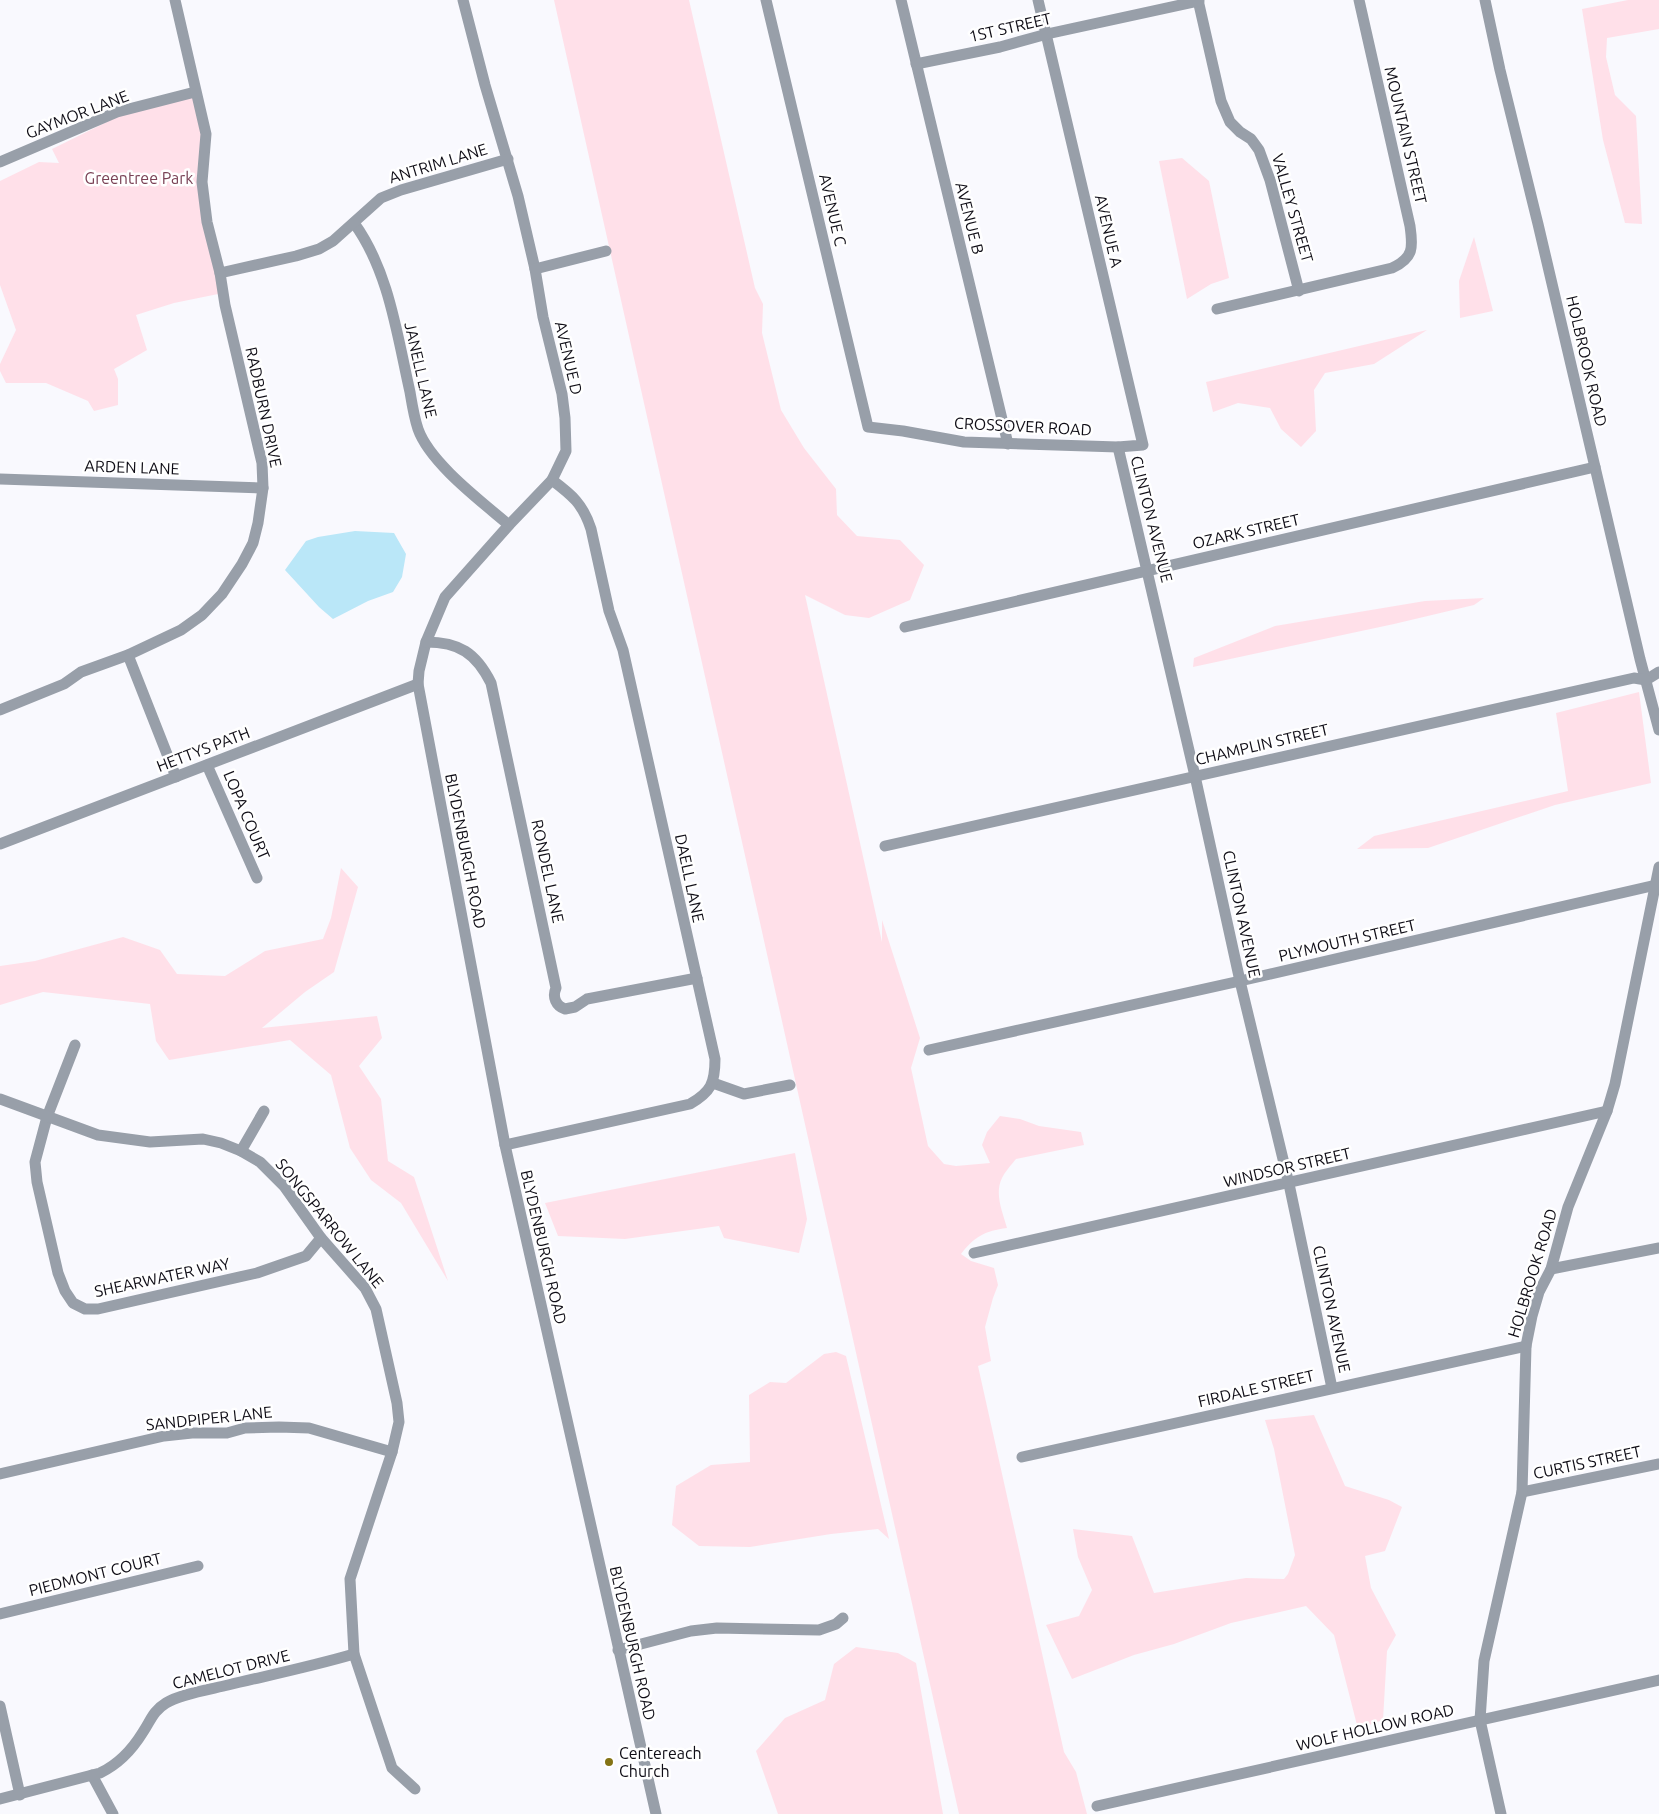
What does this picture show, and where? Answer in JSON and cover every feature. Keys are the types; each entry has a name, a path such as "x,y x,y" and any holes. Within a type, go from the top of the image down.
{"street":[{"name":"RADBURN DRIVE","path":"0,710 64,684 81,672 128,655 181,630 202,615 222,594 242,564 253,543 258,523 263,488 262,463 207,222 202,182 206,134 195,92 176,0"},
{"name":"AVENUE D","path":"418,684 426,642 445,597 552,480 566,451 562,394 543,318 535,269 508,159 485,85 464,0"},
{"name":"AVENUE C","path":"766,0 868,427"},
{"name":"AVENUE B","path":"901,0 1008,444"},
{"name":"AVENUE A","path":"1038,0 1143,445 1118,447"},
{"name":"MOUNTAIN STREET","path":"1299,291 1392,268 1408,258 1412,249 1412,237 1359,0"},
{"name":"HOLBROOK ROAD","path":"1485,0 1500,70 1659,730"},
{"name":"1ST STREET","path":"916,64 1000,47 1046,34 1198,1"},
{"name":"VALLEY STREET","path":"1198,1 1221,101 1230,122 1251,139 1259,150 1270,180 1299,291"},
{"name":"GAYMOR LANE","path":"0,162 118,112 195,92"},
{"name":"ANTRIM LANE","path":"220,273 296,256 318,249 332,241 381,198 401,190 508,159"},
{"name":"JANELL LANE","path":"354,223 377,263 387,296 418,430 439,462 509,525"},
{"path":"535,269 606,252"},
{"path":"1217,309 1299,291"},
{"name":"CROSSOVER ROAD","path":"868,427 964,442 1118,447"},
{"name":"CLINTON AVENUE","path":"1118,447 1148,570 1240,981 1289,1184 1332,1388"},
{"name":"OZARK STREET","path":"905,627 1595,467"},
{"name":"ARDEN LANE","path":"0,479 263,488"},
{"name":"DAELL LANE","path":"552,480 572,495 580,504 587,516 591,529 609,611 623,650 715,1059 713,1083"},
{"name":"RONDEL LANE","path":"426,642 444,642 470,653 485,671 491,683 556,988 554,995 557,1004 565,1009 575,1007 587,999 697,978"},
{"path":"128,655 176,777"},
{"path":"1646,680 1659,672"},
{"name":"CHAMPLIN STREET","path":"885,846 1634,678 1646,680"},
{"name":"HETTYS PATH","path":"0,844 418,684"},
{"name":"BLYDENBURGH ROAD","path":"418,684 505,1145 656,1814"},
{"name":"LOPA COURT","path":"208,765 257,878"},
{"name":"HOLBROOK ROAD","path":"1502,1814 1480,1720 1484,1661 1522,1492 1526,1346 1539,1292 1551,1269 1568,1208 1607,1112 1615,1084 1658,877"},
{"name":"PLYMOUTH STREET","path":"929,1050 1240,981 1658,877"},
{"path":"46,1117 75,1045"},
{"path":"505,1145 680,1107 698,1100 713,1083 744,1094 790,1085"},
{"name":"SONGSPARROW LANE","path":"0,1099 98,1135 150,1142 203,1139 221,1143 241,1151 260,1162 284,1186 321,1238 365,1288 376,1308 398,1402 399,1422 392,1452 350,1579 354,1654 392,1768 415,1789"},
{"path":"241,1151 264,1111"},
{"name":"WINDSOR STREET","path":"974,1253 1607,1112"},
{"name":"SHEARWATER WAY","path":"46,1117 35,1162 37,1182 58,1273 65,1291 74,1303 85,1310 98,1309 257,1273 306,1256 321,1238"},
{"path":"1551,1269 1659,1248"},
{"name":"FIRDALE STREET","path":"1022,1457 1526,1346"},
{"name":"SANDPIPER LANE","path":"0,1474 164,1436 192,1433 227,1433 245,1428 309,1428 392,1452"},
{"name":"CURTIS STREET","path":"1522,1492 1659,1464"},
{"name":"PIEDMONT COURT","path":"0,1614 198,1566"},
{"path":"618,1650 691,1631 717,1628 819,1630 836,1624 843,1618"},
{"name":"CAMELOT DRIVE","path":"0,1799 92,1775 112,1767 122,1759 143,1732 152,1714 168,1702 199,1692 354,1654"},
{"name":"WOLF HOLLOW ROAD","path":"1098,1806 1659,1680"},
{"path":"0,1706 20,1795"},
{"path":"92,1775 113,1814"}],"green space":[{"path":"554,0 689,0 755,288 763,304 762,333 781,410 804,448 836,489 837,515 857,536 900,540 924,565 910,600 869,618 845,615 805,595 882,942 882,920 920,1038 911,1068 928,1146 944,1164 956,1166 990,1163 982,1145 987,1132 1000,1116 1020,1119 1039,1126 1081,1132 1084,1145 1016,1159 1002,1178 999,1190 1000,1203 1007,1228 981,1235 961,1254 971,1261 994,1268 998,1285 985,1327 991,1361 978,1366 1064,1752 1076,1772 1087,1814 959,1814"},
{"path":"1628,0 1659,0 1659,29 1607,38 1606,57 1615,95 1636,116 1642,224 1625,223 1603,140 1582,9"},
{"name":"Greentree Park","path":"193,96 206,134 202,183 223,293 174,303 136,315 147,350 114,369 118,379 118,405 94,411 88,401 46,383 6,383 0,371 0,364 16,330 0,285 0,181 39,162 59,163 52,149 117,117"},
{"path":"1182,158 1209,181 1229,278 1211,284 1187,299 1159,161"},
{"path":"1474,237 1493,311 1460,318 1459,281"},
{"path":"1427,330 1374,364 1325,373 1314,390 1316,431 1301,447 1281,429 1270,408 1238,403 1213,412 1206,382"},
{"path":"1484,598 1474,605 1394,624 1193,667 1194,658 1275,626 1425,601"},
{"path":"1639,692 1651,783 1555,805 1428,848 1357,849 1374,836 1568,791 1556,713"},
{"path":"341,868 358,887 334,972 305,992 262,1028 377,1016 382,1038 359,1066 381,1099 388,1161 414,1177 448,1281 401,1203 371,1180 350,1148 331,1075 290,1040 169,1060 156,1041 150,1004 43,992 0,1005 0,966 35,961 123,937 160,950 177,974 225,976 265,951 323,939 331,918"},
{"path":"795,1153 807,1219 799,1253 724,1238 719,1226 625,1239 558,1236 545,1203"},
{"path":"836,1352 846,1356 889,1539 878,1529 831,1534 750,1547 699,1546 672,1525 676,1486 711,1465 750,1462 749,1395 770,1382 786,1383 824,1354"},
{"path":"1314,1415 1345,1486 1389,1500 1402,1507 1385,1551 1365,1556 1371,1588 1396,1635 1387,1651 1383,1720 1358,1729 1334,1635 1306,1606 1231,1623 1174,1644 1134,1655 1072,1679 1046,1625 1079,1616 1092,1590 1078,1557 1073,1529 1132,1536 1154,1593 1246,1578 1284,1579 1288,1574 1295,1555 1274,1449 1265,1420"},
{"path":"856,1647 898,1653 916,1663 943,1814 778,1814 756,1751 785,1718 825,1700 834,1664"}],"water":[{"path":"355,531 394,533 406,554 402,577 393,592 368,601 333,619 319,607 285,570 306,541 318,537"}],"place":[{"name":"Centereach Church","path":"609,1762"}]}
